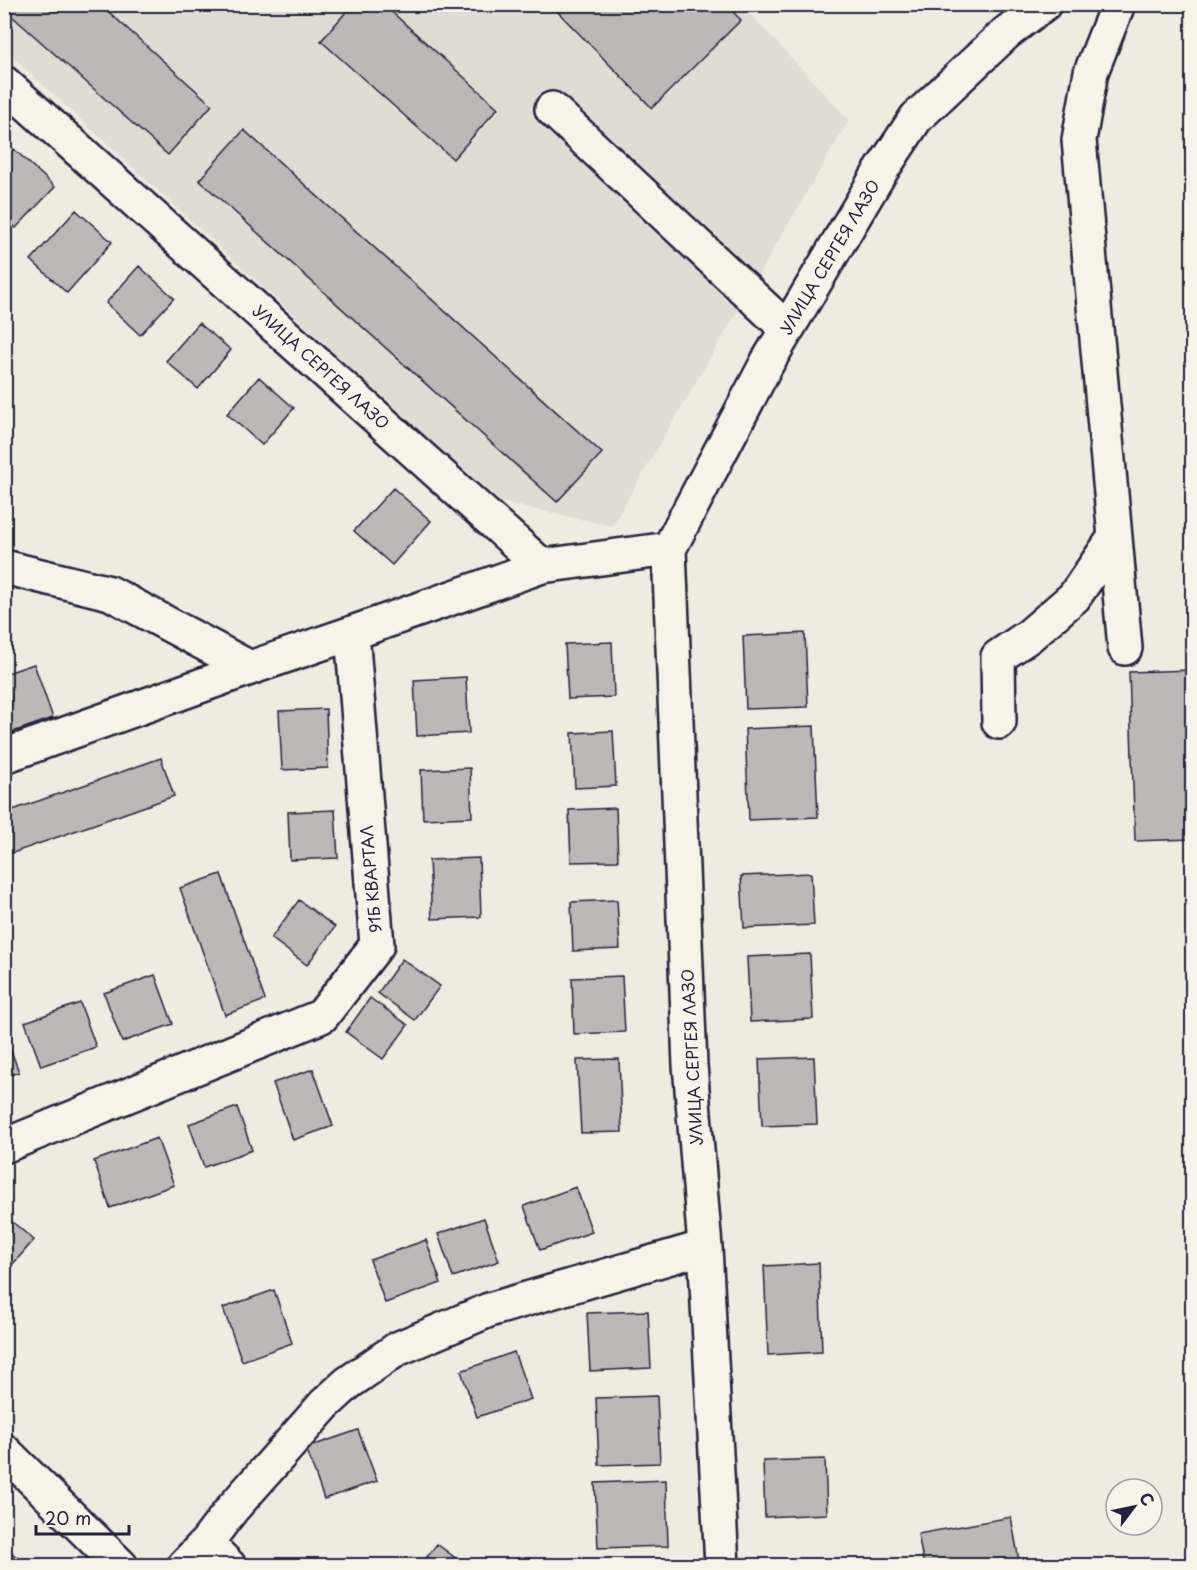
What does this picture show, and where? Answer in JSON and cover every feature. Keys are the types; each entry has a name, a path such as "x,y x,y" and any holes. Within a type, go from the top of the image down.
{"street":[{"name":"УЛИЦА СЕРГЕЯ ЛАЗО","path":"722,1566 705,1247 690,1065 669,549 767,363 879,174 916,118 1006,33 1044,4"},
{"path":"1118,4 1091,72 1079,140 1125,648"},
{"name":"УЛИЦА СЕРГЕЯ ЛАЗО","path":"4,83 542,566"},
{"path":"552,109 787,329"},
{"path":"999,722 998,657 1029,636 1074,597 1115,537"},
{"path":"4,756 542,566 669,549"},
{"path":"4,567 110,593 250,668"},
{"name":"91Б КВАРТАЛ","path":"4,1146 322,1016 377,945 352,633"},
{"path":"229,1566 195,1554 325,1404 348,1383 397,1349 489,1310 705,1247"},
{"path":"4,1451 122,1566"}],"shaded area":[{"path":"4,5 742,5 849,120 612,526 496,501 5,50"}],"building":[{"path":"4,4 100,4 212,105 168,155 4,9"},
{"path":"353,4 383,4 498,108 453,159 321,41"},
{"path":"550,4 725,4 741,20 652,108"},
{"path":"244,130 602,453 557,502 199,180"},
{"path":"14,149 55,187 16,228 4,217 4,160"},
{"path":"76,210 112,242 67,293 31,260"},
{"path":"139,266 174,298 140,335 106,303"},
{"path":"199,323 231,350 198,389 166,361"},
{"path":"259,377 294,408 262,445 227,414"},
{"path":"393,488 431,521 392,565 354,531"},
{"path":"805,633 808,707 746,709 743,636"},
{"path":"612,642 614,697 568,699 565,644"},
{"path":"34,664 53,718 4,735 4,674"},
{"path":"1192,670 1192,839 1135,841 1129,672"},
{"path":"466,677 469,733 417,736 414,680"},
{"path":"326,709 328,768 282,770 279,711"},
{"path":"814,726 818,817 749,820 745,729"},
{"path":"613,731 616,786 575,788 572,733"},
{"path":"161,758 174,796 4,856 4,813"},
{"path":"470,768 472,817 423,819 421,770"},
{"path":"616,808 618,861 571,862 569,810"},
{"path":"335,810 338,858 290,860 288,812"},
{"path":"479,858 481,917 432,919 429,860"},
{"path":"811,873 814,925 744,928 741,876"},
{"path":"221,874 265,1000 225,1015 180,888"},
{"path":"299,900 335,927 307,965 271,938"},
{"path":"617,900 620,949 573,951 571,902"},
{"path":"810,954 813,1019 750,1022 747,957"},
{"path":"402,959 440,986 415,1020 378,993"},
{"path":"155,975 173,1024 122,1042 104,993"},
{"path":"622,976 625,1032 574,1034 572,978"},
{"path":"370,998 408,1025 383,1059 346,1032"},
{"path":"80,1003 96,1047 41,1066 25,1022"},
{"path":"4,1032 19,1072 4,1077"},
{"path":"814,1057 817,1124 762,1126 759,1059"},
{"path":"619,1059 622,1132 581,1133 577,1060"},
{"path":"313,1069 333,1126 293,1140 273,1083"},
{"path":"237,1107 252,1150 204,1167 189,1124"},
{"path":"157,1138 174,1185 110,1208 94,1161"},
{"path":"576,1187 592,1232 540,1250 524,1206"},
{"path":"4,1215 34,1240 4,1274"},
{"path":"484,1218 499,1261 453,1277 438,1234"},
{"path":"426,1240 441,1283 385,1303 370,1260"},
{"path":"819,1263 822,1352 768,1355 764,1266"},
{"path":"274,1290 292,1343 242,1361 223,1308"},
{"path":"648,1311 651,1368 590,1371 587,1313"},
{"path":"514,1352 531,1399 477,1417 461,1371"},
{"path":"657,1396 660,1463 599,1465 596,1398"},
{"path":"358,1430 377,1481 324,1499 306,1448"},
{"path":"825,1459 827,1514 765,1517 763,1461"},
{"path":"666,1480 668,1546 598,1548 595,1483"},
{"path":"1011,1517 1020,1566 924,1566 918,1534"},
{"path":"437,1544 466,1566 420,1566"},
{"path":"12,1553 27,1566 4,1566 4,1562"}]}
